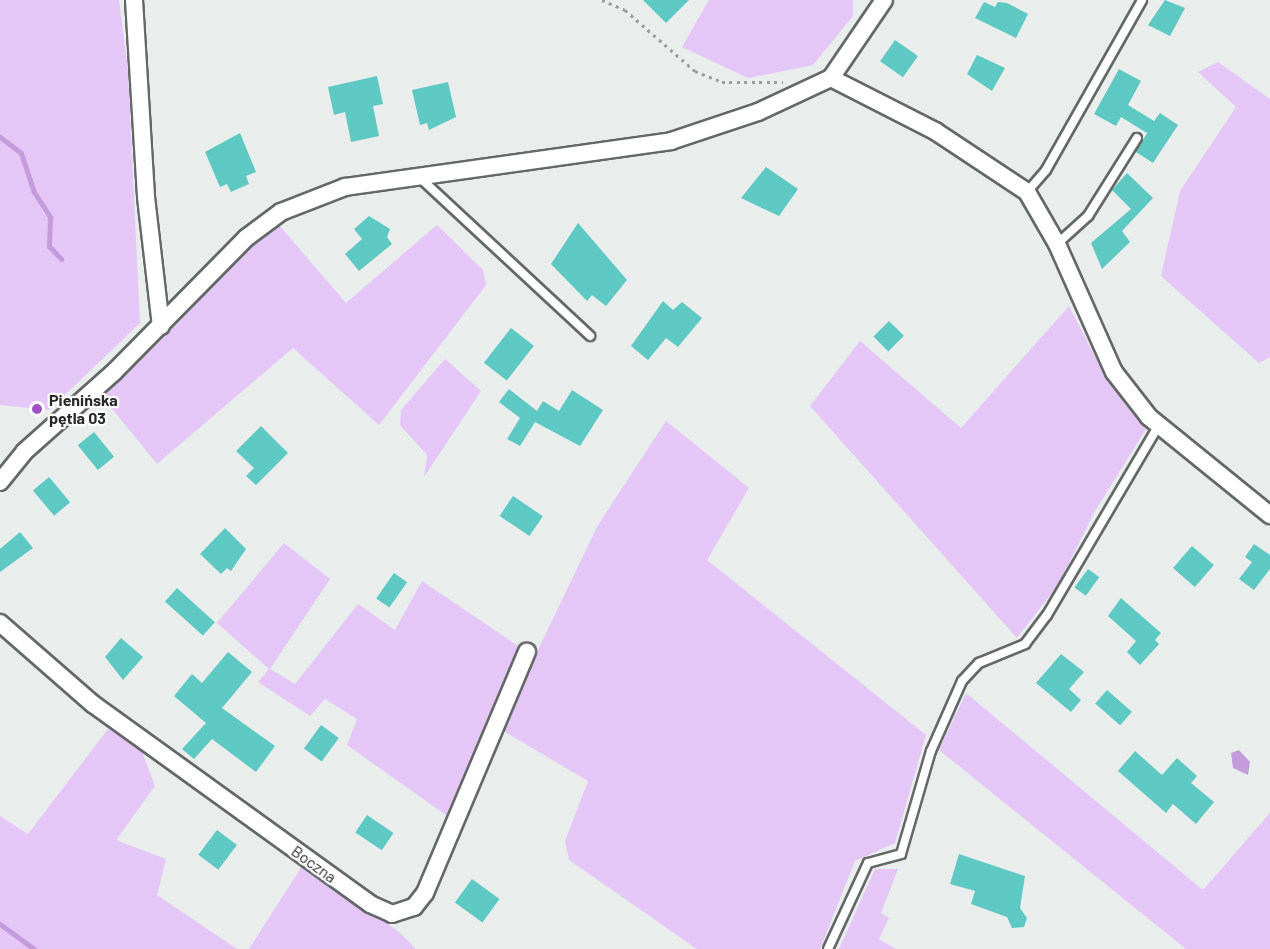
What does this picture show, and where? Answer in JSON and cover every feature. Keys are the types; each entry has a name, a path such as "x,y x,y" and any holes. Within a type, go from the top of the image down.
{"street":[{"path":"134,0 146,197 161,326"},
{"path":"0,482 24,452 161,326 246,238 282,212 345,187 671,141 758,112 831,78 884,0"},
{"path":"831,78 917,120 1027,192 1057,244 1114,372 1159,425 1270,515"},
{"name":"Boczna","path":"0,623 93,704 370,904 392,914 414,907 425,893 526,652"}],"lane":[{"path":"1027,192 1046,170 1142,0"},
{"path":"1057,244 1078,228 1137,138"},
{"path":"418,176 590,336"},
{"path":"828,949 868,863 901,854 931,751 962,681 980,663 1025,644 1047,615 1159,425"}],"path":[{"path":"602,0 625,10 695,71 722,82 791,82"}],"shaded area":[{"path":"0,0 119,0 128,71 140,323 49,410 0,405"},
{"path":"709,0 853,0 853,16 813,65 748,78 682,47"},
{"path":"1218,62 1270,99 1270,357 1259,363 1161,276 1180,191 1236,107 1198,72"},
{"path":"278,224 346,303 437,225 483,270 486,285 379,425 293,348 157,464 100,394 178,323 257,238"},
{"path":"1069,306 1103,372 1146,429 1095,511 1058,585 1017,638 810,406 860,341 961,428"},
{"path":"445,359 481,391 424,477 427,455 400,425 401,410"},
{"path":"666,421 749,488 707,560 926,735 895,843 855,861 820,949 697,949 569,860 565,841 588,781 500,729 598,525"},
{"path":"284,543 330,579 270,669 295,684 358,604 395,630 422,581 521,648 450,818 347,745 357,719 325,699 310,716 258,682 269,669 217,623"},
{"path":"966,693 1203,890 1270,813 1270,949 1186,949 939,750"},
{"path":"108,729 141,749 155,786 116,840 166,859 157,895 237,949 0,949 0,816 28,834"},
{"path":"1239,750 1250,762 1248,775 1233,768 1231,753"},
{"path":"302,866 398,931 416,949 249,949"},
{"path":"875,869 898,869 881,913 889,918 879,939 896,949 839,949"}],"building":[{"path":"643,0 689,0 666,23"},
{"path":"1165,0 1185,8 1170,36 1148,25"},
{"path":"984,2 995,7 998,2 1007,3 1028,14 1016,38 975,18"},
{"path":"895,40 918,56 903,77 880,61"},
{"path":"977,55 1005,68 992,91 967,74"},
{"path":"1119,69 1141,81 1128,105 1154,121 1160,113 1178,125 1153,163 1136,152 1147,133 1121,117 1116,126 1094,114"},
{"path":"377,76 383,104 373,106 379,136 351,142 345,112 334,115 328,87"},
{"path":"448,82 456,117 429,130 427,123 420,125 412,90"},
{"path":"240,133 256,172 246,176 249,184 231,192 227,184 220,187 205,152"},
{"path":"766,167 798,189 779,216 741,198"},
{"path":"1127,173 1153,198 1122,231 1130,242 1102,269 1091,243 1131,209 1112,190"},
{"path":"369,216 390,229 387,237 392,244 359,271 345,254 362,239 354,229"},
{"path":"578,223 627,280 606,306 592,295 587,301 551,264"},
{"path":"663,301 673,310 682,302 702,318 678,347 666,338 648,360 631,346"},
{"path":"889,321 904,336 888,351 873,337"},
{"path":"511,328 534,346 507,381 484,363"},
{"path":"509,389 537,411 543,401 559,411 572,390 603,410 580,446 535,422 520,446 507,439 520,418 499,402"},
{"path":"261,426 288,453 256,485 246,476 254,468 236,451"},
{"path":"94,432 114,457 98,470 78,445"},
{"path":"49,477 70,502 54,516 33,490"},
{"path":"513,496 543,516 529,536 500,516"},
{"path":"225,528 246,549 231,571 227,568 221,574 200,554"},
{"path":"20,532 33,548 0,572 0,549"},
{"path":"1254,544 1270,555 1270,569 1254,590 1239,579 1252,562 1245,557"},
{"path":"1192,546 1214,565 1195,587 1173,568"},
{"path":"1088,569 1099,577 1086,596 1074,588"},
{"path":"394,573 407,582 389,608 376,598"},
{"path":"177,588 215,622 203,636 165,601"},
{"path":"1121,598 1161,633 1155,640 1159,644 1140,665 1127,652 1136,641 1108,616"},
{"path":"121,638 143,657 123,680 105,657"},
{"path":"228,652 252,672 222,708 275,746 256,772 212,739 194,759 182,749 206,723 174,696 192,674 202,683"},
{"path":"1061,654 1084,672 1069,689 1081,700 1071,712 1036,683"},
{"path":"1107,690 1132,712 1120,725 1095,704"},
{"path":"321,725 339,738 322,761 304,748"},
{"path":"1135,751 1162,775 1177,758 1197,776 1191,783 1214,802 1196,824 1173,804 1166,813 1118,771"},
{"path":"367,815 394,833 382,850 355,832"},
{"path":"217,830 237,845 218,870 198,855"},
{"path":"959,854 1025,876 1020,908 1027,918 1024,927 1012,928 1007,917 971,904 975,891 950,884"},
{"path":"472,879 500,899 482,922 455,902"}],"waterway":[{"path":"0,137 21,153 34,192 50,217 49,246 61,259"},
{"path":"0,924 34,949"}],"place":[{"name":"Pienińska pętla 03","path":"37,409"}]}
